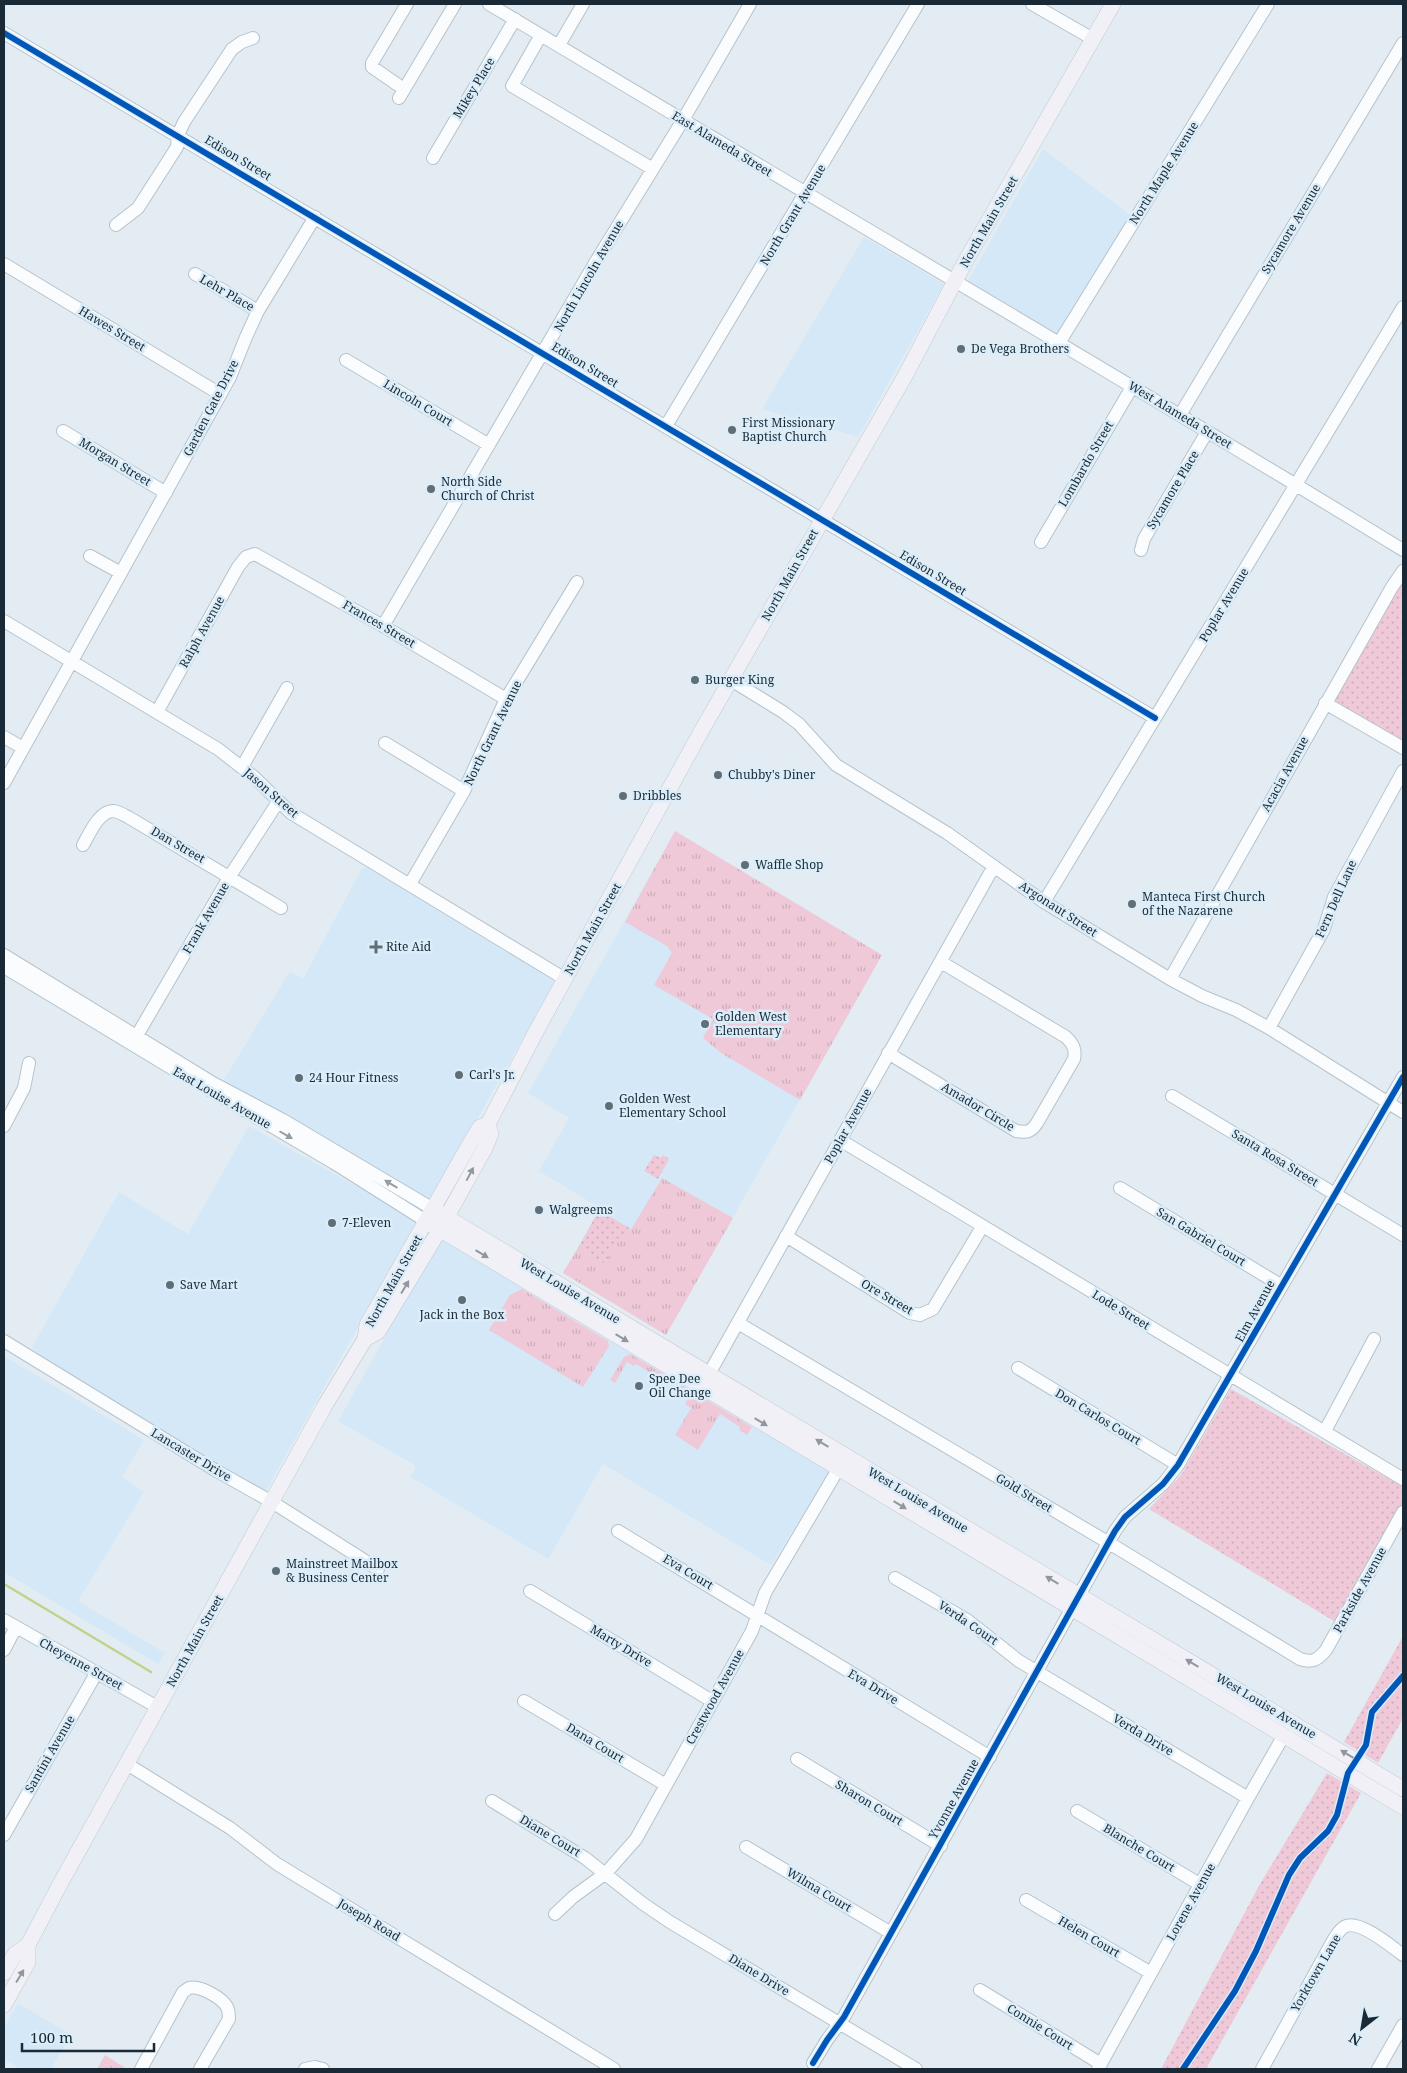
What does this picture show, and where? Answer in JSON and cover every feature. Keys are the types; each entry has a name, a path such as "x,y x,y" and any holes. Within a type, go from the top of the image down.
{"main road":[{"name":"North Main Street","path":"4,1973 15,1954 28,1945 324,1407 365,1339 367,1325 480,1127 488,1124 531,1041 731,680 905,376 966,262 1114,4"},
{"name":"North Main Street","path":"365,1339 378,1332 444,1223 488,1141 491,1134 488,1124"},
{"name":"East Louise Avenue","path":"430,1215 444,1223"},
{"name":"West Louise Avenue","path":"444,1223 1076,1603 1403,1789"},
{"name":"West Louise Avenue","path":"1076,1603 1284,1735 1403,1807"},
{"name":"North Main Street","path":"4,2006 28,1962 28,1945"}],"street":[{"path":"398,85 376,71 372,67 372,63 407,4"},
{"path":"399,98 455,4"},
{"name":"East Alameda Street","path":"489,4 956,282"},
{"path":"559,46 583,4"},
{"name":"North Lincoln Avenue","path":"383,626 600,255 683,120 750,4"},
{"name":"North Grant Avenue","path":"666,426 918,4"},
{"path":"1032,4 1093,39"},
{"name":"North Maple Avenue","path":"1059,343 1268,4"},
{"name":"Mikey Place","path":"433,158 515,19"},
{"name":"Edison Street","path":"4,33 1155,718"},
{"path":"541,35 512,86 653,169"},
{"path":"116,225 138,208 176,148 178,135 215,73 232,49 242,42 253,38"},
{"name":"Sycamore Avenue","path":"1180,415 1403,43"},
{"name":"Garden Gate Drive","path":"4,783 230,377 258,311 315,217"},
{"name":"Hawes Street","path":"4,264 220,394"},
{"name":"Lehr Place","path":"195,274 258,311"},
{"name":"West Alameda Street","path":"956,282 1403,550"},
{"name":"Poplar Avenue","path":"1044,902 1403,308"},
{"name":"Lincoln Court","path":"346,360 489,445"},
{"name":"Lombardo Street","path":"1041,542 1132,386"},
{"name":"Morgan Street","path":"63,431 166,493"},
{"name":"Sycamore Place","path":"1141,550 1144,539 1208,432"},
{"name":"Frances Street","path":"250,555 260,555 506,699"},
{"name":"Ralph Avenue","path":"156,712 238,567 250,555"},
{"path":"90,556 121,573"},
{"name":"Acacia Avenue","path":"1170,979 1325,703 1403,571"},
{"name":"North Grant Avenue","path":"410,884 464,791 506,699 577,582"},
{"name":"Jason Street","path":"4,621 218,749 242,767 291,813 565,979"},
{"name":"Argonaut Street","path":"731,680 799,724 836,765 947,833 1044,902 1170,979 1202,996 1236,1010 1268,1028 1403,1112"},
{"path":"242,767 287,688"},
{"path":"1325,703 1403,748"},
{"path":"4,737 23,748"},
{"path":"385,743 464,791"},
{"name":"Fern Dell Lane","path":"1268,1028 1324,929 1334,897 1403,771"},
{"name":"Frank Avenue","path":"134,1040 230,876 278,802"},
{"name":"Dan Street","path":"83,845 99,819 106,812 116,811 230,876 281,908"},
{"name":"Poplar Avenue","path":"705,1380 994,866"},
{"name":"East Louise Avenue","path":"4,955 134,1040 334,1163 430,1215"},
{"name":"Amador Circle","path":"888,1053 1016,1131 1029,1132 1042,1115 1074,1059 1073,1044 1066,1037 941,962"},
{"name":"East Louise Avenue","path":"4,967 134,1040"},
{"path":"4,1126 24,1088 29,1063"},
{"name":"Elm Avenue","path":"1109,1543 1124,1517 1162,1484 1178,1465 1232,1376 1334,1194 1403,1077"},
{"name":"Santa Rosa Street","path":"1172,1096 1403,1235"},
{"name":"Lode Street","path":"840,1140 1403,1479"},
{"name":"San Gabriel Court","path":"1120,1188 1282,1286"},
{"name":"Ore Street","path":"786,1236 910,1313 920,1315 933,1309 982,1227"},
{"name":"Gold Street","path":"738,1323 1109,1543 1300,1659 1311,1662"},
{"path":"1325,1431 1374,1339"},
{"name":"Lancaster Drive","path":"4,1341 208,1466 272,1502 378,1569"},
{"name":"Don Carlos Court","path":"1018,1368 1178,1465"},
{"name":"Crestwood Avenue","path":"555,1914 574,1896 606,1873 636,1839 752,1630 764,1593 842,1463"},
{"name":"Parkside Avenue","path":"1311,1662 1316,1660 1326,1650 1403,1512"},
{"name":"Eva Court","path":"618,1530 757,1615"},
{"name":"Yvonne Avenue","path":"813,2063 839,2024 892,1933 1109,1543"},
{"name":"Verda Court","path":"895,1578 967,1620 1019,1660 1038,1672"},
{"name":"Marty Drive","path":"530,1591 712,1700"},
{"name":"Eva Drive","path":"757,1615 990,1757"},
{"name":"Cheyenne Street","path":"4,1620 159,1708"},
{"path":"4,1650 16,1627"},
{"name":"Santini Avenue","path":"4,1835 97,1672"},
{"name":"Verda Drive","path":"1038,1672 1248,1798"},
{"name":"Dana Court","path":"524,1701 666,1785"},
{"name":"Lorene Avenue","path":"1099,2067 1284,1735"},
{"name":"Sharon Court","path":"797,1760 941,1846"},
{"name":"Joseph Road","path":"127,1764 230,1828 277,1864 614,2069"},
{"name":"Diane Court","path":"492,1801 552,1836 606,1873"},
{"name":"Blanche Court","path":"1077,1811 1201,1885"},
{"name":"Wilma Court","path":"746,1848 892,1933"},
{"name":"Diane Drive","path":"606,1873 649,1908 916,2069"},
{"name":"Helen Court","path":"1026,1900 1151,1973"},
{"name":"Yorktown Lane","path":"1262,2069 1334,1939 1342,1928 1351,1925 1361,1928 1398,1951"},
{"path":"141,2069 183,1992 190,1988 200,1988 226,2005 229,2019 200,2069"},
{"name":"Connie Court","path":"980,1990 1099,2067"},
{"path":"1378,2069 1403,2025"},
{"path":"305,2069 315,2067 323,2069"}],"shaded area":[{"path":"1043,149 1134,218 1058,335 968,281"},
{"path":"864,237 944,284 858,437 762,409"},
{"name":"Golden West Elementary","path":"675,831 882,955 666,1335 563,1273 600,1208 539,1171 569,1118 528,1093"},
{"path":"362,868 373,868 555,982 430,1202 222,1083 290,971 303,979"},
{"path":"249,1126 418,1221 265,1492 42,1359 32,1347 119,1192 188,1234"},
{"path":"442,1236 831,1470 771,1565 603,1464 548,1559 411,1477 416,1466 338,1421"},
{"path":"4,1356 144,1440 122,1477 144,1492 78,1601 165,1653 158,1664 4,1572"},
{"path":"18,2003 71,2035 51,2069 21,2069 4,2059 4,2028"}],"green space":[{"path":"1403,571 1403,748 1325,703"},
{"path":"675,831 882,955 800,1100 721,1053 703,1038 713,1019 654,985 672,953 667,946 625,922"},
{"path":"654,1155 661,1158 663,1155 669,1159 658,1179 644,1171"},
{"path":"662,1178 733,1218 666,1335 563,1273 578,1248 605,1264 619,1238 624,1241"},
{"path":"599,1210 631,1229 624,1241 619,1239 605,1264 578,1248"},
{"path":"522,1289 608,1341 609,1346 583,1387 489,1330 510,1295"},
{"path":"630,1354 752,1427 747,1435 739,1430 740,1427 720,1414 698,1450 675,1435 691,1408 685,1404 689,1396 636,1364 634,1366 627,1362 615,1383 610,1380 624,1357"},
{"path":"1231,1389 1403,1487 1403,1503 1337,1623 1149,1509 1181,1475"},
{"path":"1403,1636 1403,1718 1378,1763 1344,1742"},
{"path":"1327,1773 1361,1793 1206,2069 1161,2069 1260,1884"},
{"path":"105,2055 127,2069 97,2069"}],"waterway":[{"path":"4,1584 151,1672"}],"cycle path":[{"path":"4,33 1155,718"},
{"path":"813,2063 844,2017 1115,1531 1125,1517 1163,1484 1178,1465 1403,1077"},
{"path":"1183,2069 1235,1991 1256,1951 1289,1875 1300,1858 1328,1831 1337,1815 1348,1773 1366,1745 1372,1712 1403,1676"}],"place":[{"name":"De Vega Brothers","path":"961,349"},
{"name":"First Missionary Baptist Church","path":"732,430"},
{"name":"North Side Church of Christ","path":"431,489"},
{"name":"Burger King","path":"695,680"},
{"name":"Chubby's Diner","path":"718,775"},
{"name":"Dribbles","path":"623,796"},
{"name":"Waffle Shop","path":"745,865"},
{"name":"Manteca First Church of the Nazarene","path":"1132,904"},
{"name":"Rite Aid","path":"376,947"},
{"name":"Golden West Elementary","path":"705,1024"},
{"name":"Carl's Jr.","path":"459,1075"},
{"name":"24 Hour Fitness","path":"299,1078"},
{"name":"Golden West Elementary School","path":"609,1106"},
{"name":"Walgreems","path":"539,1210"},
{"name":"7-Eleven","path":"332,1223"},
{"name":"Save Mart","path":"170,1285"},
{"name":"Jack in the Box","path":"462,1300"},
{"name":"Spee Dee Oil Change","path":"639,1386"},
{"name":"Mainstreet Mailbox & Business Center","path":"276,1571"}]}
